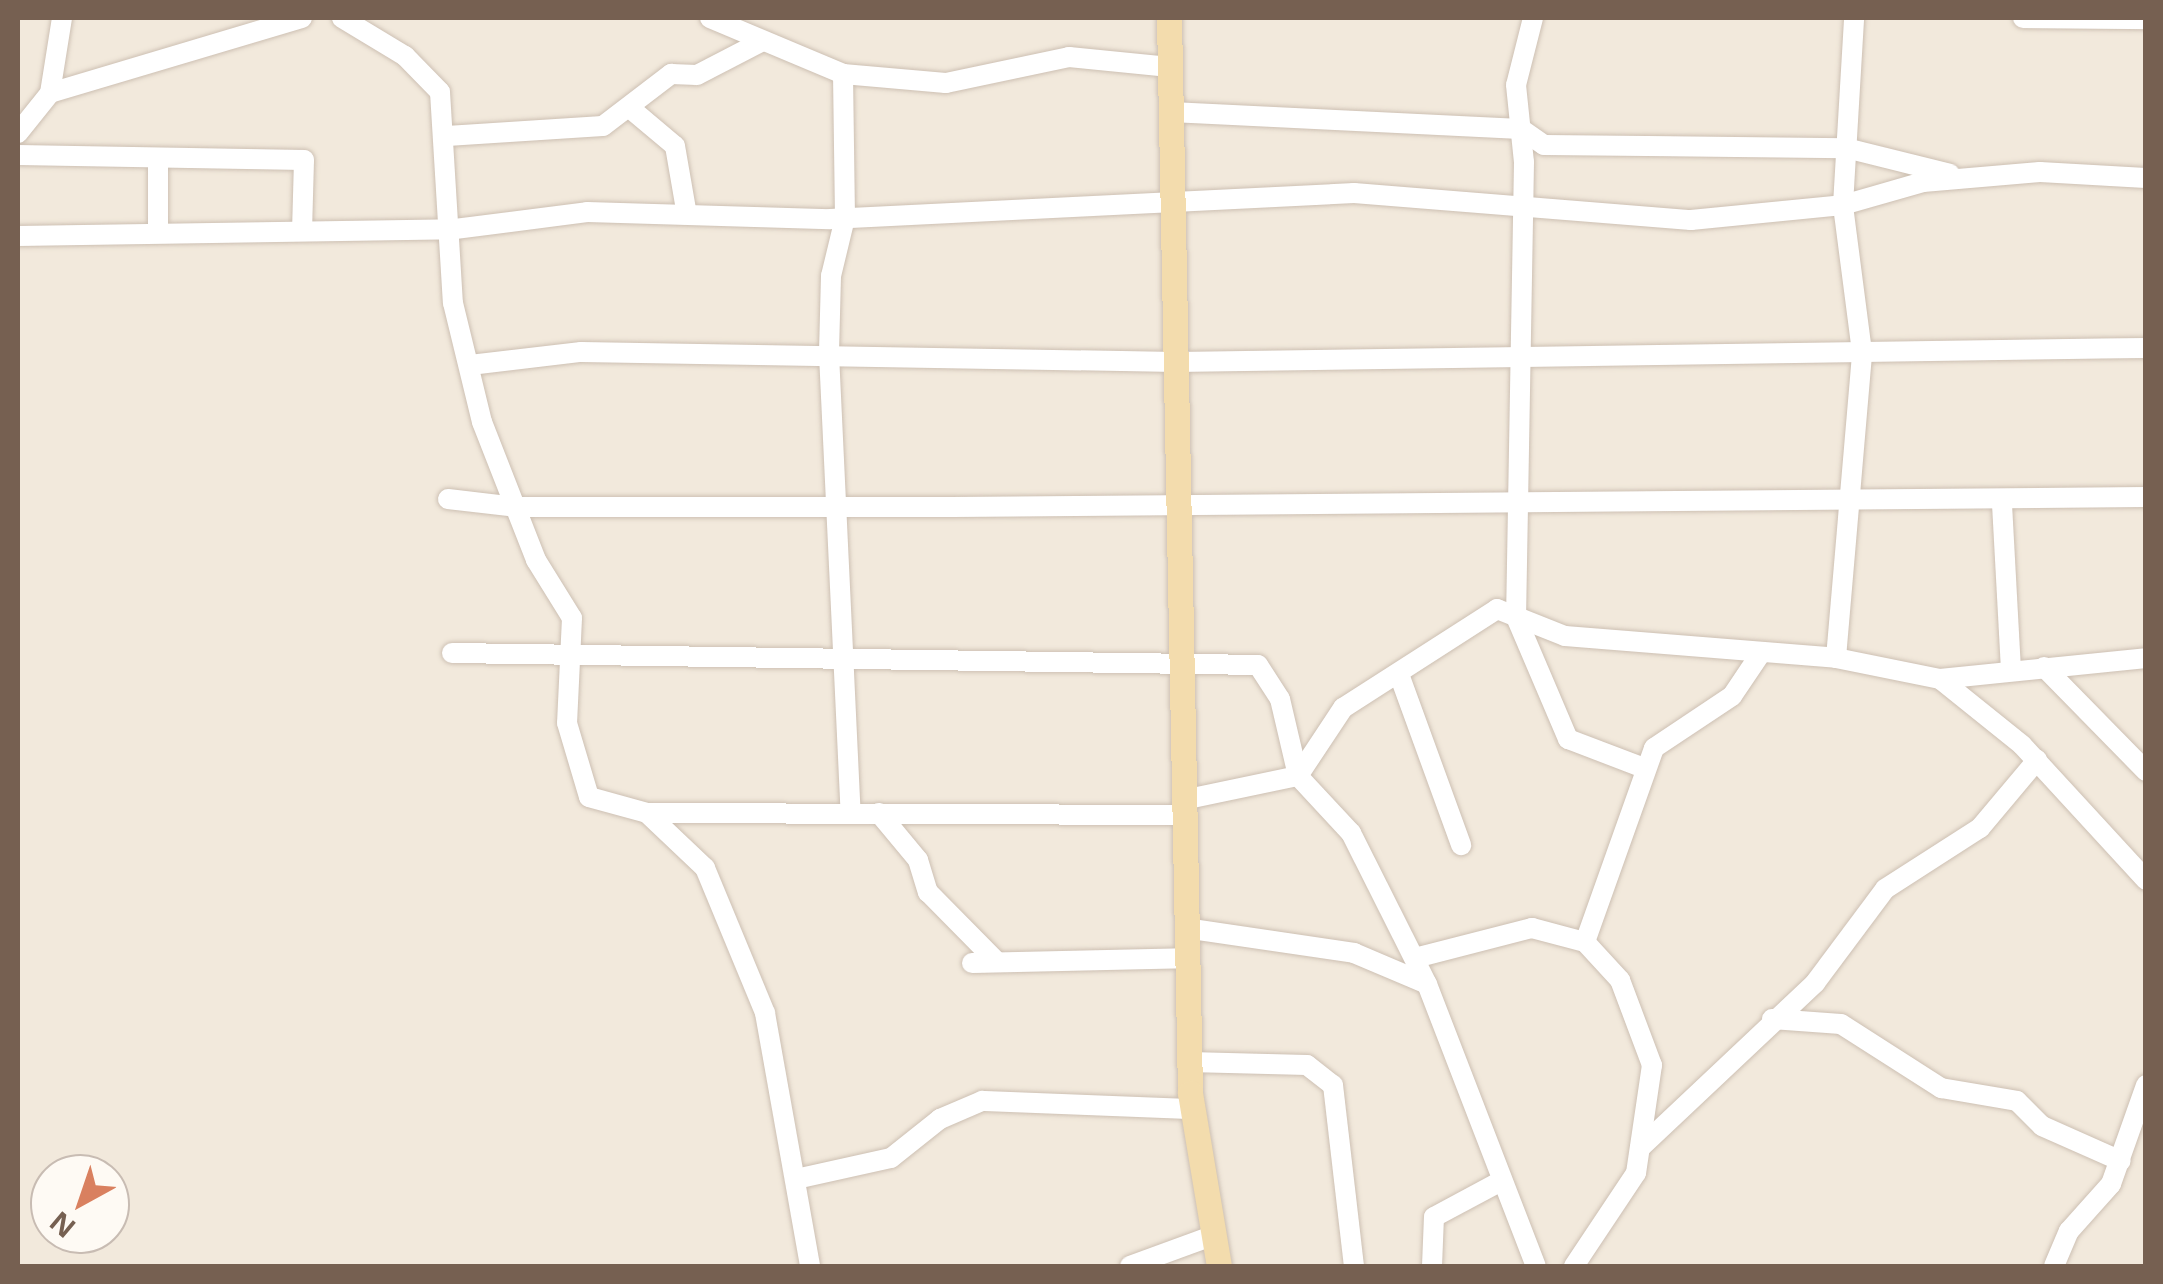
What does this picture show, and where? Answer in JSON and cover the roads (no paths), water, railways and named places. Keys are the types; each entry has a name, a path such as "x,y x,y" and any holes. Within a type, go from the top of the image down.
{"main road":[{"path":"1170,18 1189,1062 1192,1108 1219,1266"}],"street":[{"path":"18,134 50,93 62,18"},
{"path":"50,93 302,18"},
{"path":"342,18 405,56 440,92 455,229 453,303 516,507 572,618 567,723 589,797 647,813 1183,807 1298,776 1343,708 1400,677 1497,609 1516,618 1628,646 1836,658 1940,679 2146,658"},
{"path":"710,18 843,74 946,83 1069,57 1170,66"},
{"path":"1533,18 1516,85 1524,202 1516,618 1568,739 1644,768"},
{"path":"1836,658 1862,352 1843,205 1854,18"},
{"path":"2023,18 2146,19"},
{"path":"447,136 602,126 631,109 672,74 697,75 763,40"},
{"path":"843,74 845,218 831,276 829,354 838,658 851,813"},
{"path":"631,109 674,146 686,210"},
{"path":"1171,112 1521,130 1544,145 1846,148 1967,178"},
{"path":"18,154 304,160 302,230"},
{"path":"158,158 158,232"},
{"path":"18,236 455,229 686,210 845,218 1354,193 1524,202 1590,216 1690,220 1843,205 1967,178 2146,178"},
{"path":"470,365 581,352 1176,362 2146,348"},
{"path":"448,499 516,507 1178,503 1846,505 2146,498"},
{"path":"2002,504 2010,671"},
{"path":"452,652 838,658 971,666 1181,658 1258,665 1280,700 1298,776 1351,833 1415,958 1536,1266"},
{"path":"1586,942 1654,748 1732,696 1759,656"},
{"path":"2044,667 2146,771"},
{"path":"1400,677 1461,845"},
{"path":"1940,679 2037,760 2146,880"},
{"path":"1640,1148 1772,1019 1814,984 1885,889 1980,828 2037,760"},
{"path":"647,813 704,868 765,1013 810,1266"},
{"path":"879,813 918,860 928,892 996,962"},
{"path":"1186,928 1354,953 1427,984"},
{"path":"1415,958 1532,928 1586,942 1620,980 1652,1065 1636,1173 1574,1266"},
{"path":"972,963 1186,958"},
{"path":"1772,1019 1841,1024 1941,1088 2017,1101 2042,1126 2121,1161"},
{"path":"1189,1062 1307,1065 1333,1085 1354,1266"},
{"path":"2054,1266 2121,1161 2146,1084"},
{"path":"796,1178 892,1158 940,1119 982,1101 1192,1108"},
{"path":"1432,1266 1434,1217 1501,1181"},
{"path":"1130,1266 1212,1236"}]}
